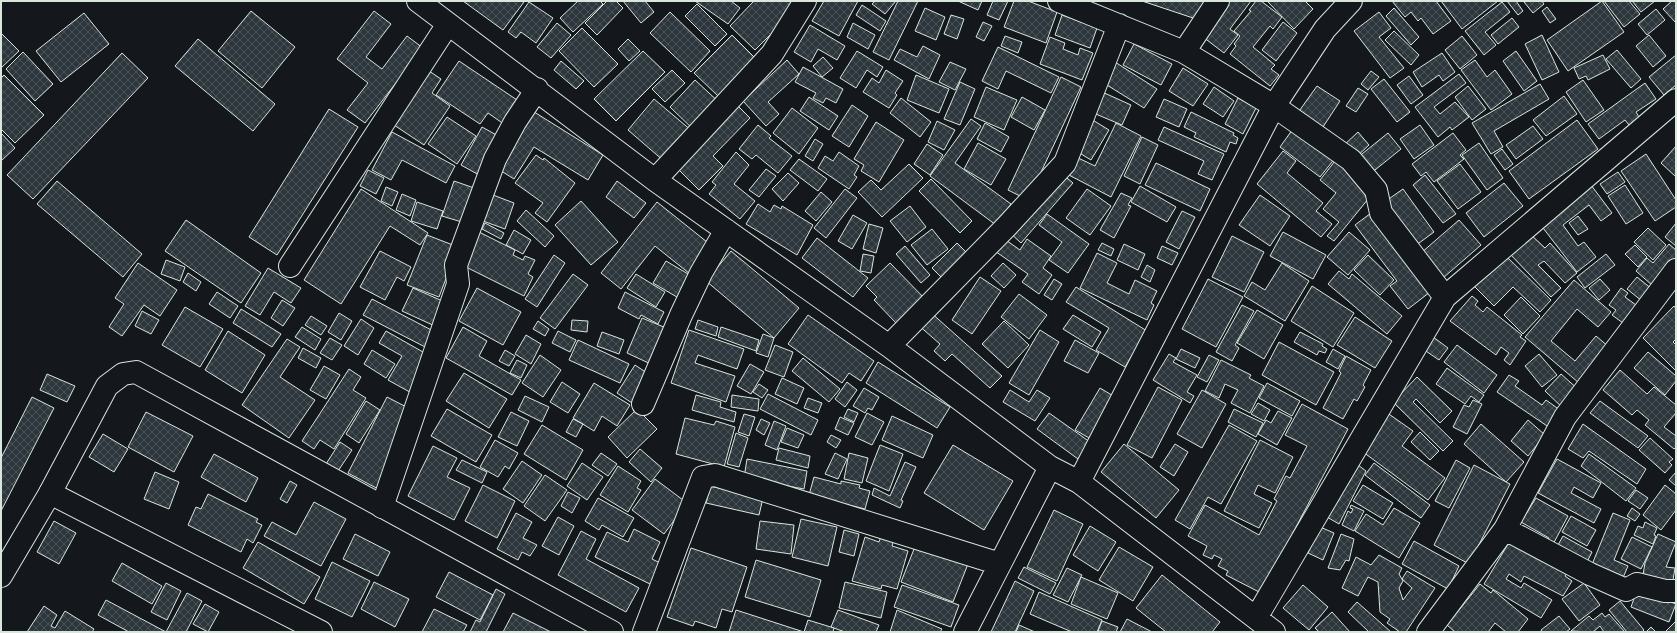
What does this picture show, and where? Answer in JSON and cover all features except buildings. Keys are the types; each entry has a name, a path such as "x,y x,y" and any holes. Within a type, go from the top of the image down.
{"street":[{"path":"418,1 656,180 889,346 1050,467 1079,482 1274,632"},
{"path":"656,180 772,54 805,1"},
{"path":"1059,1 1184,52 1274,106 1351,160 1376,190 1382,213 1445,297"},
{"path":"1184,52 1218,1"},
{"path":"1079,482 1274,106 1325,30 1351,1"},
{"path":"290,266 448,24"},
{"path":"889,346 1007,226 1064,164 1119,25"},
{"path":"382,507 458,284 456,265 483,190 495,159 537,89"},
{"path":"1256,618 1445,297 1676,100"},
{"path":"643,404 698,280 726,230"},
{"path":"1428,632 1505,529 1565,417 1676,270"},
{"path":"1,576 50,493 107,386 123,374 136,372 612,632"},
{"path":"965,632 1050,467"},
{"path":"644,632 697,489 703,477 715,475 1000,564"},
{"path":"50,493 321,632"},
{"path":"1505,529 1590,574 1626,590 1637,584 1665,591 1676,591"}]}
